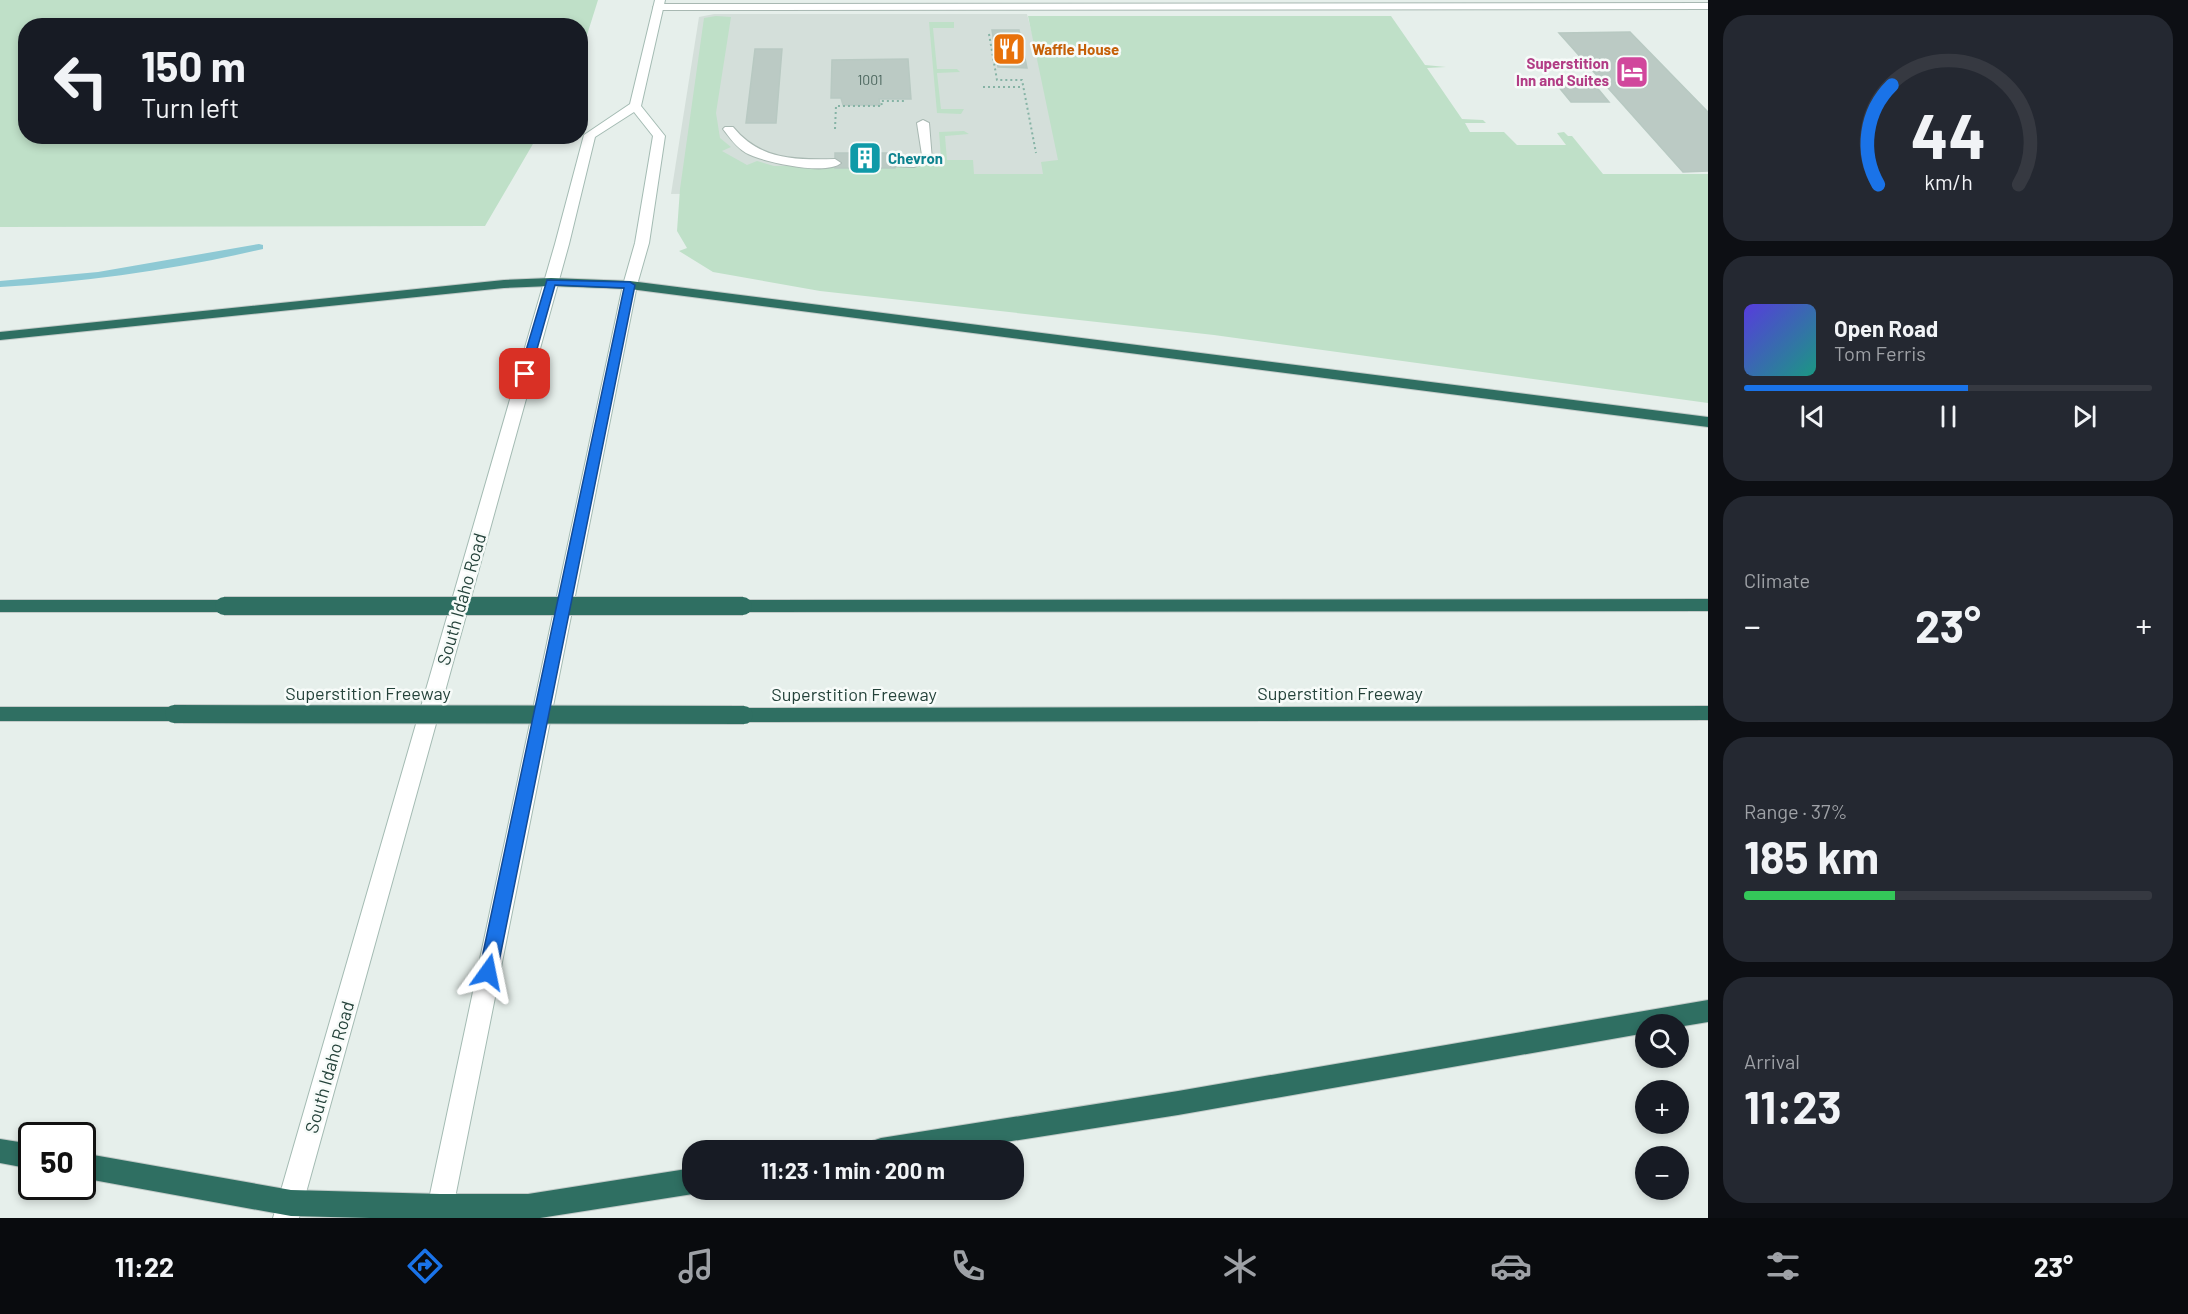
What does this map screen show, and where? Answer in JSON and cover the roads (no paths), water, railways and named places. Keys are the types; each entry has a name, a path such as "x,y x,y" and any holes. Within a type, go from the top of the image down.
{"highway":[{"path":"0,336 504,284 551,282 630,285 1708,422"},
{"path":"0,606 1708,605"},
{"name":"Superstition Freeway","path":"0,714 1708,714"},
{"path":"944,1140 1167,1105 1708,1011"},
{"path":"0,1151 18,1154"},
{"path":"96,1168 288,1210 439,1213 528,1207 682,1183"}],"main road":[{"path":"439,1213 630,285 642,243 659,136 635,106 659,4 1708,6"},
{"name":"South Idaho Road","path":"588,143 590,135 635,106"},
{"path":"895,163 914,163 928,157 923,123"},
{"path":"729,129 736,140 754,153 773,160 835,163"},
{"name":"South Idaho Road","path":"288,1210 551,282 588,144"}],"waterway":[{"path":"0,284 98,275 259,247"}],"place":[{"name":"Waffle House","path":"1009,49"},
{"name":"Superstition Inn and Suites","path":"1632,72"},
{"name":"Chevron","path":"865,158"}]}
